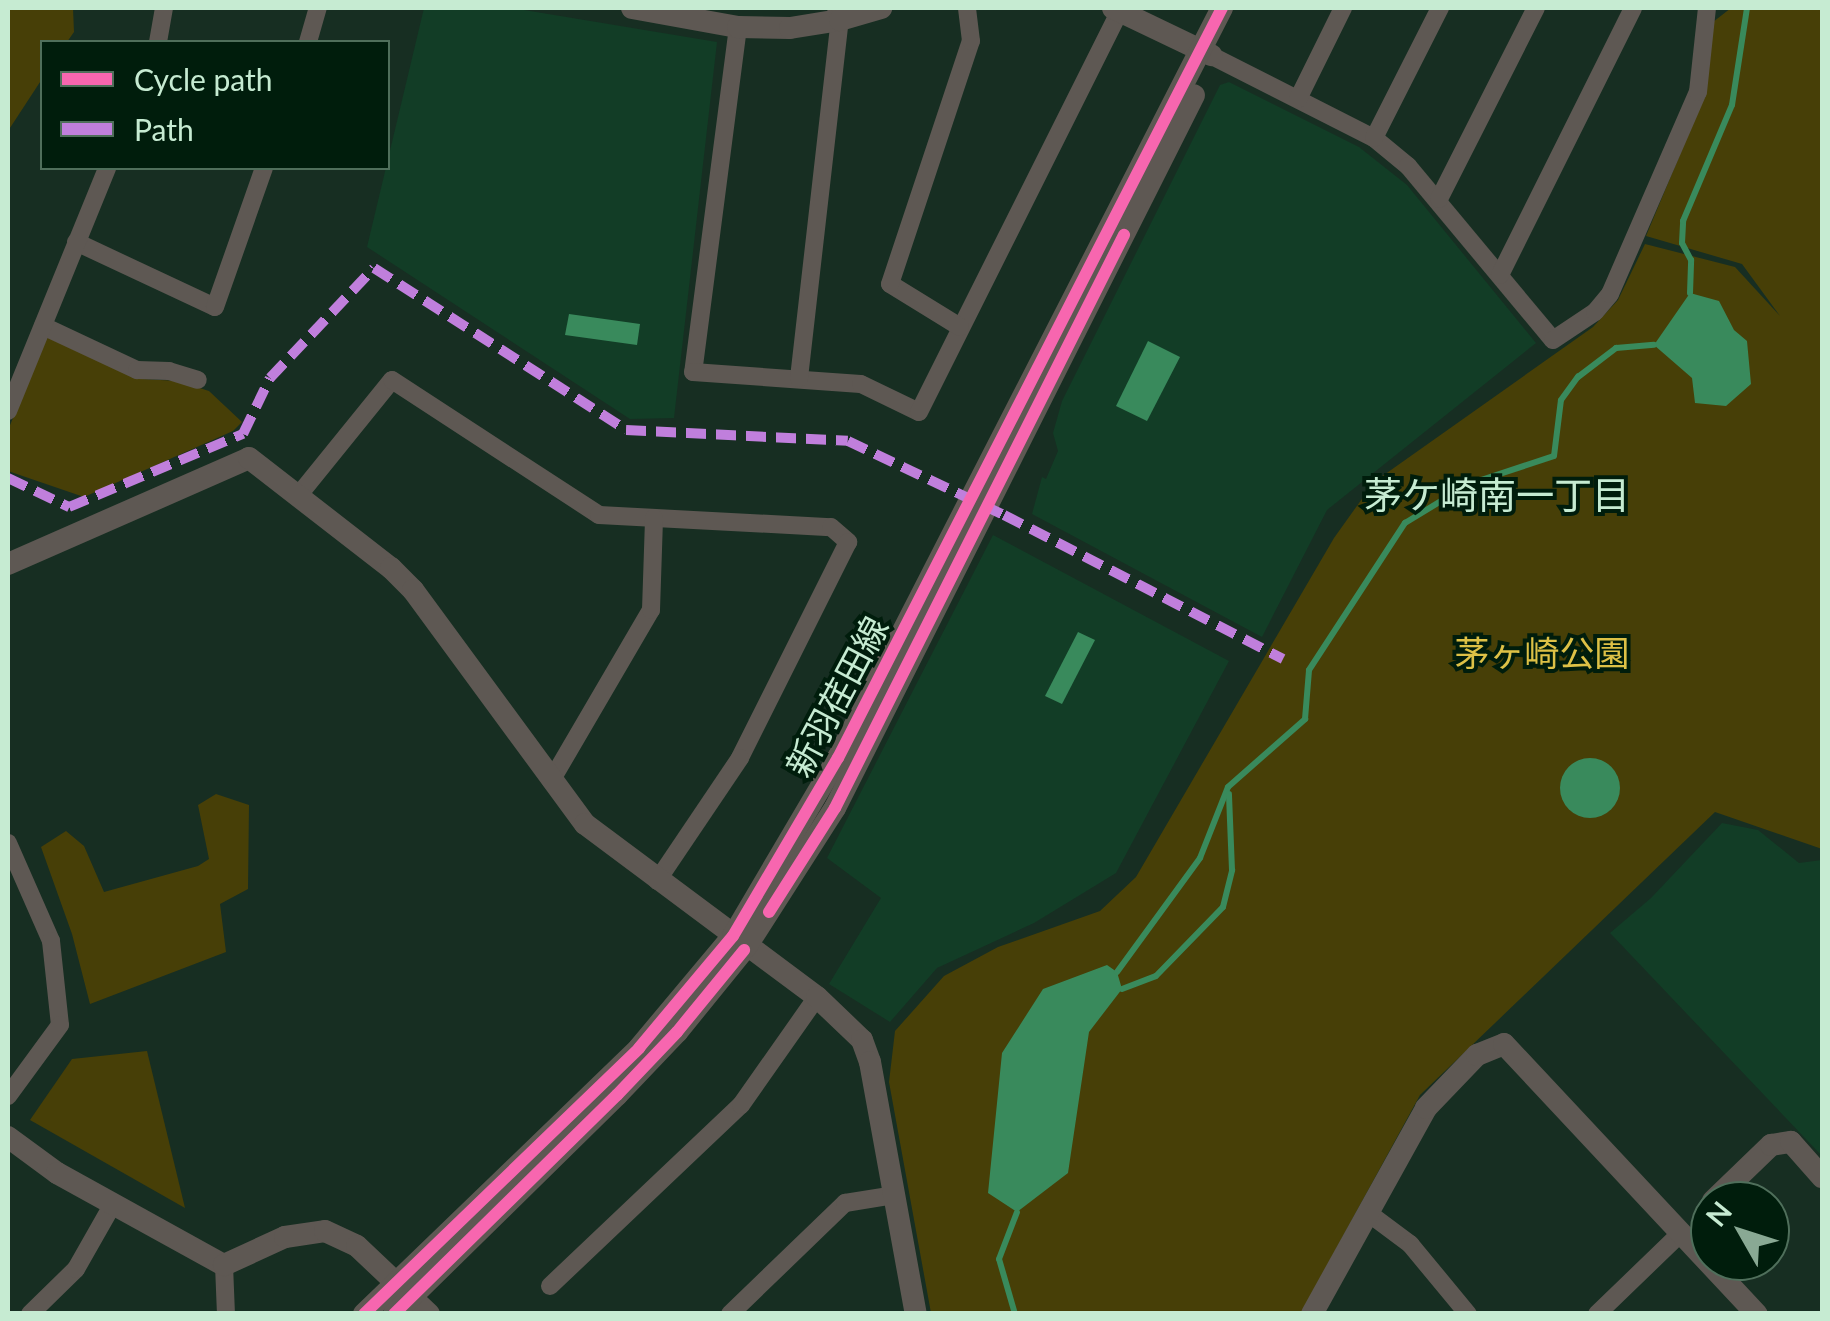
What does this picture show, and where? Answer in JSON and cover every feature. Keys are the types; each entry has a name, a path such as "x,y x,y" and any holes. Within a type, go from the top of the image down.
{"street":[{"path":"158,40 164,8"},
{"path":"309,40 318,8"},
{"path":"632,8 738,27 790,28 838,14 881,8"},
{"path":"960,327 890,284 971,42 966,8"},
{"name":"新羽荏田線","path":"1208,54 1222,8"},
{"name":"新羽荏田線","path":"394,1314 740,942 835,808 1208,54 1239,8"},
{"path":"1298,100 1344,8"},
{"path":"1374,138 1440,8"},
{"path":"1439,199 1536,8"},
{"path":"1500,276 1634,8"},
{"path":"738,27 693,372 861,384 919,412 1118,9 1374,138 1439,199 1553,340 1595,312 1610,294 1698,92 1708,8"},
{"path":"799,378 838,14"},
{"path":"8,412 106,170"},
{"path":"76,242 214,307 263,170"},
{"path":"43,326 137,370 169,371 198,380"},
{"path":"298,496 392,380 599,515 830,527 848,542 740,758 658,882"},
{"path":"8,564 248,458 413,590 585,824 817,997 862,1040 870,1062 916,1314"},
{"path":"551,782 652,610 654,518"},
{"path":"8,843 50,941 60,1025 8,1096"},
{"path":"550,1286 740,1105 817,997"},
{"path":"1312,1314 1426,1108 1477,1055 1504,1044 1758,1314"},
{"path":"8,1137 34,1159 224,1265"},
{"path":"1734,1181 1771,1145 1791,1142 1822,1177"},
{"path":"730,1314 845,1203 895,1195"},
{"path":"30,1314 76,1270 113,1204"},
{"path":"1367,1212 1410,1244 1468,1314"},
{"path":"1597,1314 1690,1224"},
{"path":"224,1265 286,1237 326,1231 357,1246 413,1297"},
{"path":"224,1265 226,1314"},
{"name":"新羽荏田線","path":"364,1314 413,1297"}],"shaded area":[{"path":"424,8 512,8 717,42 674,418 630,419 367,247 385,170 390,170 390,151"},
{"path":"1229,82 1359,147 1407,185 1536,343 1327,510 1262,637 1032,514 1042,477 1046,479 1058,451 1053,433 1062,401 1220,85"},
{"path":"1690,293 1719,301 1734,330 1747,341 1751,384 1726,406 1695,403 1692,378 1654,345"},
{"path":"569,314 640,324 637,345 565,335"},
{"path":"1148,341 1180,357 1147,421 1116,406"},
{"path":"993,535 1229,661 1116,873 1034,923 937,968 890,1022 829,984 881,898 827,858"},
{"path":"1078,632 1095,640 1062,704 1045,696"},
{"path":"1590,758 1611,767 1620,788 1611,809 1590,818 1569,809 1560,788 1569,767"},
{"path":"1722,823 1758,830 1799,863 1822,860 1822,1156 1610,933 1651,898"},
{"path":"1107,965 1117,972 1122,989 1089,1032 1068,1173 1017,1212 988,1193 1002,1053 1043,989"}],"green space":[{"path":"8,8 73,8 74,32 68,40 40,40 40,82 8,131"},
{"name":"茅ヶ崎公園","path":"1731,8 1822,8 1822,849 1715,812 1420,1095 1301,1313 931,1313 889,1082 895,1031 944,976 998,947 1100,911 1136,877 1334,538 1374,482 1593,327 1618,300 1645,244 1735,267 1780,316 1742,264 1646,236 1696,116 1713,22"},
{"path":"47,336 142,379 178,381 209,391 242,422 233,431 84,497 8,471 8,430"},
{"path":"216,794 249,805 248,889 220,904 226,952 90,1004 72,934 41,847 66,831 84,846 104,892 198,866 209,859 198,805"},
{"path":"147,1051 185,1208 30,1120 72,1059"}],"waterway":[{"path":"1690,293 1691,260 1682,243 1683,221 1732,105 1747,8"},
{"path":"1117,972 1200,858 1228,787 1305,719 1309,670 1405,523 1469,484 1554,456 1561,400 1578,377 1616,348 1654,345"},
{"path":"1122,989 1156,976 1223,907 1232,870 1229,794"},
{"path":"1015,1314 999,1259 1017,1212"}],"marked path":[{"path":"8,478 69,507 243,434 270,378 374,268 626,430 848,441 1004,515 1283,659"}],"cycle path":[{"path":"364,1314 639,1048 733,936 838,758 1222,8"},
{"path":"769,912 835,808 1124,235"},
{"path":"394,1314 617,1095 677,1032 744,950"}],"district":[{"name":"茅ケ崎南一丁目","path":"1497,495"}]}
